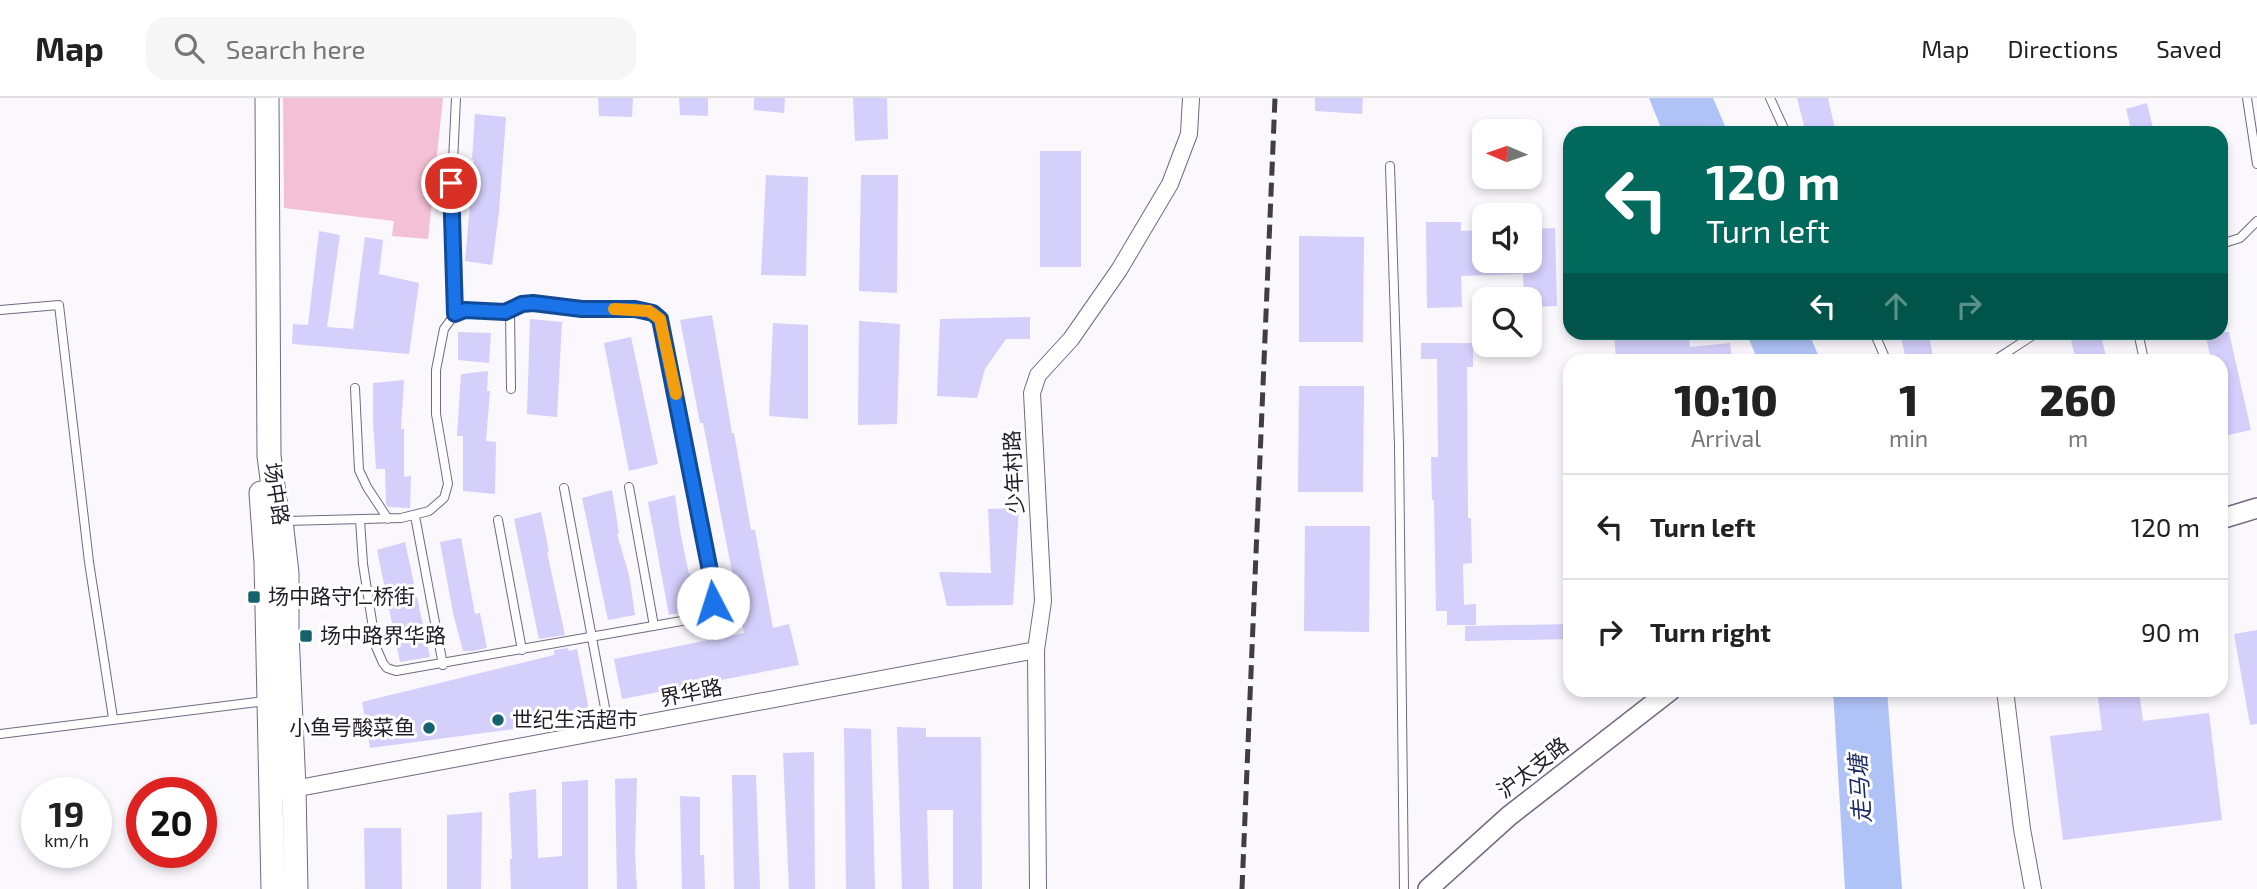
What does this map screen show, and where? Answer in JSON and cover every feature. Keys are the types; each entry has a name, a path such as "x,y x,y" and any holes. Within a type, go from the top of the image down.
{"main road":[{"name":"场中路","path":"253,98 258,466 287,573 283,791 273,889"},
{"name":"场中路","path":"267,98 269,456 275,501 272,521 268,700 296,889"}],"street":[{"name":"少年村路","path":"1038,889 1036,650 1043,600 1031,404 1034,384 1038,375 1070,339 1119,270 1159,204 1185,147 1191,98"},
{"path":"2228,517 2257,508"},
{"name":"界华路","path":"283,791 1036,650"},
{"name":"沪太支路","path":"1428,889 1509,816 1662,697"},
{"path":"2006,697 2022,829 2033,889"}],"lane":[{"path":"455,314 451,204 456,98"},
{"path":"1770,98 1783,126"},
{"path":"2247,98 2257,164"},
{"path":"1390,166 1399,445 1404,889"},
{"path":"2228,242 2240,238 2257,221"},
{"path":"272,521 415,516 435,507 444,498 447,489 436,414 436,370 444,329 455,314 465,310 500,312 533,303 582,309 635,309 653,313 660,319 714,591 711,608 703,616 654,626 403,672 392,670 383,663 376,646 364,576 360,520"},
{"path":"0,310 59,305 89,562 113,718"},
{"path":"510,310 511,389"},
{"path":"2003,354 2025,340"},
{"path":"355,388 359,470 388,519"},
{"path":"629,487 654,626"},
{"path":"564,488 609,730"},
{"path":"415,516 443,665"},
{"path":"498,520 522,650"},
{"path":"0,734 268,700"}],"shaded area":[{"path":"283,98 443,98 428,239 392,236 394,221 284,208"}],"water":[{"path":"1649,98 1713,98 1725,126 1660,126"},
{"path":"1749,340 1812,340 1818,354 1755,354"},
{"name":"走马塘","path":"1833,697 1888,697 1902,889 1845,889"}],"building":[{"path":"598,98 633,98 632,117 599,116"},
{"path":"679,98 708,98 708,116 680,115"},
{"path":"754,98 785,98 784,113 754,110"},
{"path":"853,98 887,98 888,139 855,141"},
{"path":"1315,98 1363,98 1362,114 1315,111"},
{"path":"1797,98 1828,98 1834,126 1804,126"},
{"path":"2147,103 2152,126 2130,126 2126,109"},
{"path":"475,114 506,117 492,265 465,261 474,160"},
{"path":"1040,151 1081,151 1081,267 1040,267"},
{"path":"766,175 808,177 806,276 761,275"},
{"path":"861,175 898,175 897,293 859,291"},
{"path":"1426,222 1461,222 1461,231 1472,231 1472,273 1542,273 1542,229 1555,228 1557,306 1542,307 1542,287 1524,287 1523,274 1461,276 1462,307 1427,308"},
{"path":"319,231 340,235 327,327 353,329 365,237 383,240 379,274 419,283 409,354 292,344 293,324 308,325"},
{"path":"1299,236 1364,237 1363,342 1299,342"},
{"path":"712,315 732,433 751,530 755,530 773,628 789,624 799,665 622,699 614,659 744,633 680,320"},
{"path":"1030,317 1030,339 1006,339 985,369 977,398 937,396 940,319"},
{"path":"530,319 562,322 557,417 527,414"},
{"path":"859,321 900,324 897,424 858,425"},
{"path":"773,323 808,325 808,419 769,416"},
{"path":"458,332 491,333 489,363 458,360"},
{"path":"2229,332 2251,430 2228,435 2228,354 2210,354 2207,340 2228,340"},
{"path":"631,337 658,464 629,471 604,343"},
{"path":"1615,340 1689,340 1690,347 1730,343 1731,354 1616,354"},
{"path":"1902,340 1930,340 1933,354 1905,354"},
{"path":"2071,340 2102,340 2106,354 2074,354"},
{"path":"1421,343 1472,343 1473,367 1467,367 1468,518 1471,518 1472,563 1463,564 1464,605 1476,604 1476,625 1447,625 1447,611 1436,611 1431,457 1438,457 1437,359 1421,359"},
{"path":"488,371 487,391 490,391 486,441 496,442 495,494 463,491 463,436 457,436 461,374"},
{"path":"404,380 401,429 404,429 404,477 411,476 410,508 388,507 386,504 385,469 376,469 373,422 373,383"},
{"path":"1299,386 1364,386 1363,492 1298,492"},
{"path":"612,490 619,533 617,534 629,575 635,615 608,620 582,498"},
{"path":"675,495 680,531 698,610 669,615 648,502"},
{"path":"1019,508 1013,605 947,606 939,572 991,573 988,509"},
{"path":"541,512 565,635 539,639 514,519"},
{"path":"1305,526 1370,526 1369,632 1304,631"},
{"path":"461,538 475,614 480,613 487,648 473,651 463,651 440,542"},
{"path":"405,542 430,657 400,662 377,550"},
{"path":"1563,624 1563,639 1465,641 1465,626"},
{"path":"2257,630 2257,724 2250,725 2234,634"},
{"path":"568,648 569,651 577,649 589,710 543,725 370,748 362,702 554,655 554,650"},
{"path":"2098,697 2140,697 2143,721 2209,713 2222,820 2063,840 2050,736 2102,730"},
{"path":"897,727 926,728 926,737 981,737 982,889 953,889 953,810 927,810 929,889 902,889"},
{"path":"844,728 871,729 875,889 846,889"},
{"path":"814,752 815,889 789,889 783,753"},
{"path":"732,775 756,775 760,889 734,889"},
{"path":"637,778 637,889 617,889 615,779"},
{"path":"588,780 588,889 511,889 509,793 536,789 538,858 562,856 562,782"},
{"path":"680,796 700,797 700,855 704,855 705,889 682,889"},
{"path":"482,812 481,889 447,889 447,815"},
{"path":"364,828 401,828 402,889 365,889"}],"railway":[{"path":"1242,889 1275,98"}],"slow traffic":[{"path":"614,309 649,311 660,319 676,394"}],"place":[{"name":"场中路守仁桥街","path":"254,597"},
{"name":"场中路界华路","path":"306,636"},
{"name":"世纪生活超市","path":"498,720"},
{"name":"小鱼号酸菜鱼","path":"429,728"}],"route":[{"path":"451,183 455,314 465,310 505,312 522,304 533,303 582,309 635,309 649,311 660,319 714,591 713,603"}]}
